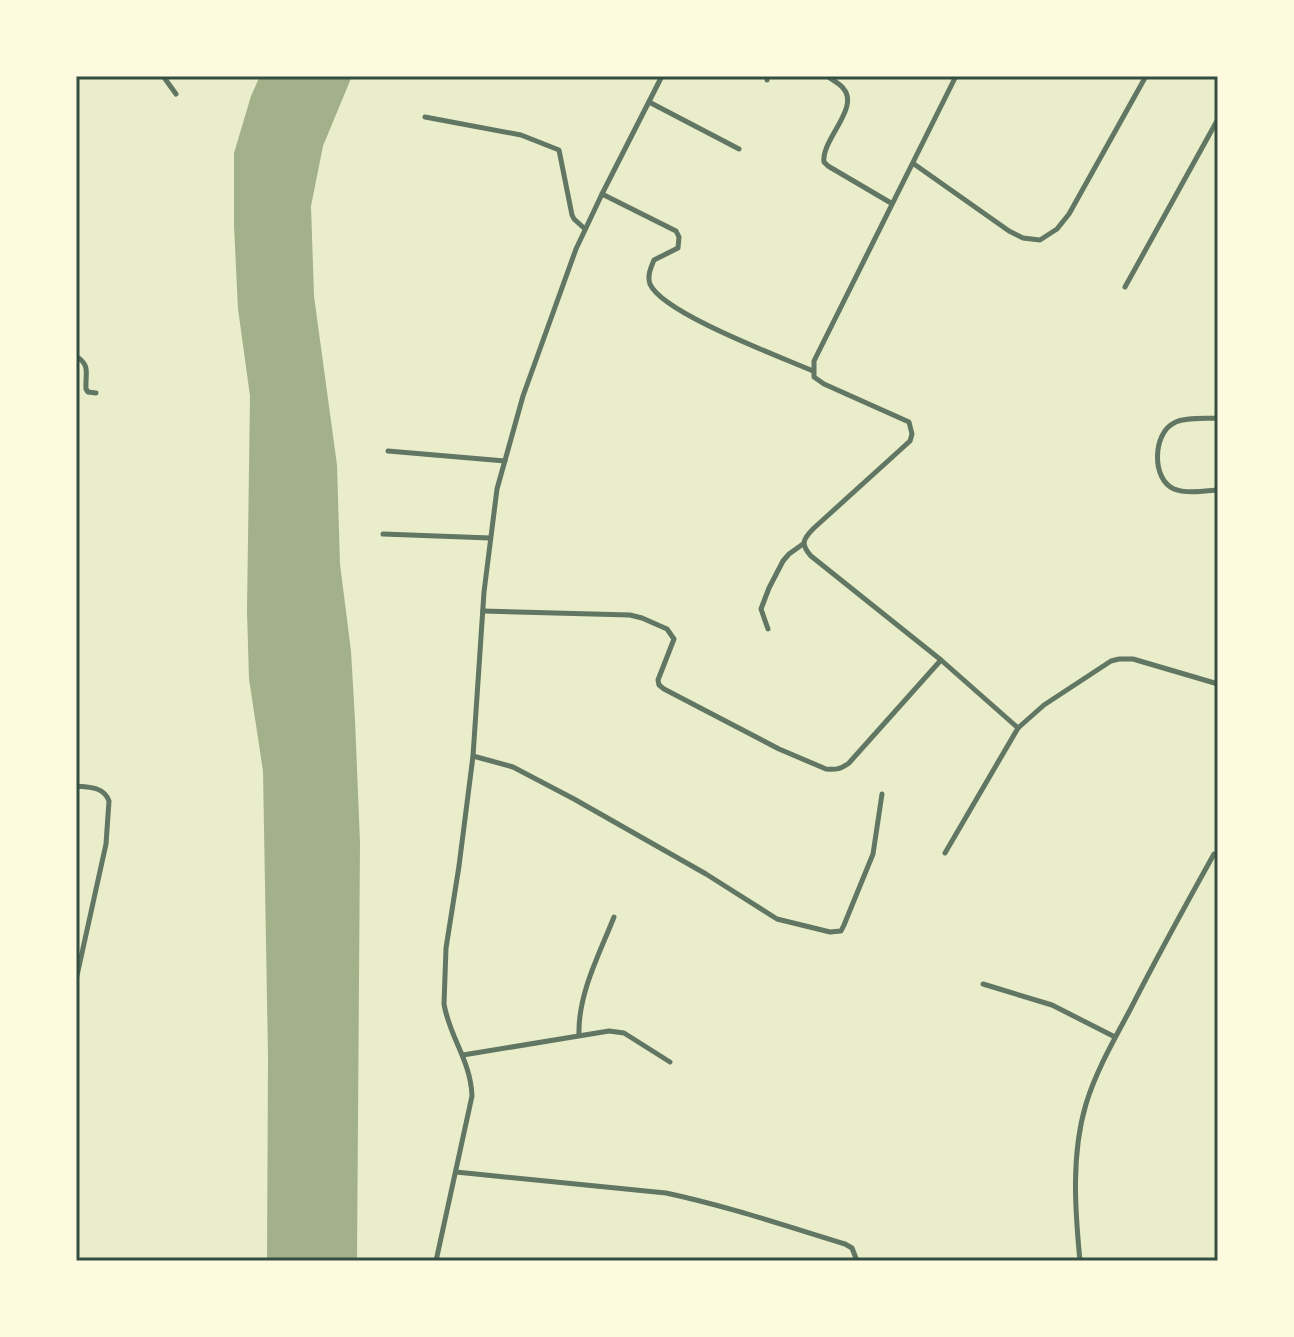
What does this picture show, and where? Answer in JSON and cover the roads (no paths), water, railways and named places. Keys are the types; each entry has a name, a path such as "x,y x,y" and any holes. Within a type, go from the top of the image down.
{"street":[{"path":"163,76 176,94"},
{"path":"436,1261 472,1096 463,1055 445,1013 446,948 473,756 483,611 497,489 523,396 576,249 662,76"},
{"path":"827,76 843,87 847,100 841,121 824,150 824,162 891,203"},
{"path":"768,629 761,609 783,561 803,544 814,528 910,441 909,422 824,384 814,377 814,361 956,76"},
{"path":"914,164 1009,231 1023,238 1040,240 1057,229 1069,214 1146,76"},
{"path":"649,102 739,149"},
{"path":"425,117 521,135 559,150 572,215 585,229"},
{"path":"1125,287 1218,119"},
{"path":"602,194 676,231 678,248 654,260 649,276 652,287 672,304 698,322 813,371"},
{"path":"76,356 86,366 86,389 96,393"},
{"path":"1218,418 1174,423 1161,439 1157,464 1167,484 1174,489 1218,490"},
{"path":"388,451 505,461"},
{"path":"383,534 490,538"},
{"path":"803,544 811,556 941,660 1018,728"},
{"path":"483,611 630,615 655,623 667,629 674,639 658,680 659,685 779,749 834,770 849,763 941,660"},
{"path":"945,853 1018,728 1044,705 1111,661 1133,659 1218,684"},
{"path":"473,756 513,767 574,799 706,874 777,919 830,932 841,931 873,854 882,794"},
{"path":"76,786 102,791 109,801 106,844 76,980"},
{"path":"1080,1261 1076,1200 1086,1103 1115,1037 1214,854"},
{"path":"579,1035 582,1001 614,917"},
{"path":"983,984 1052,1005 1115,1037"},
{"path":"463,1055 616,1031 670,1062"},
{"path":"456,1172 666,1193 845,1244 852,1248 857,1261"}]}
